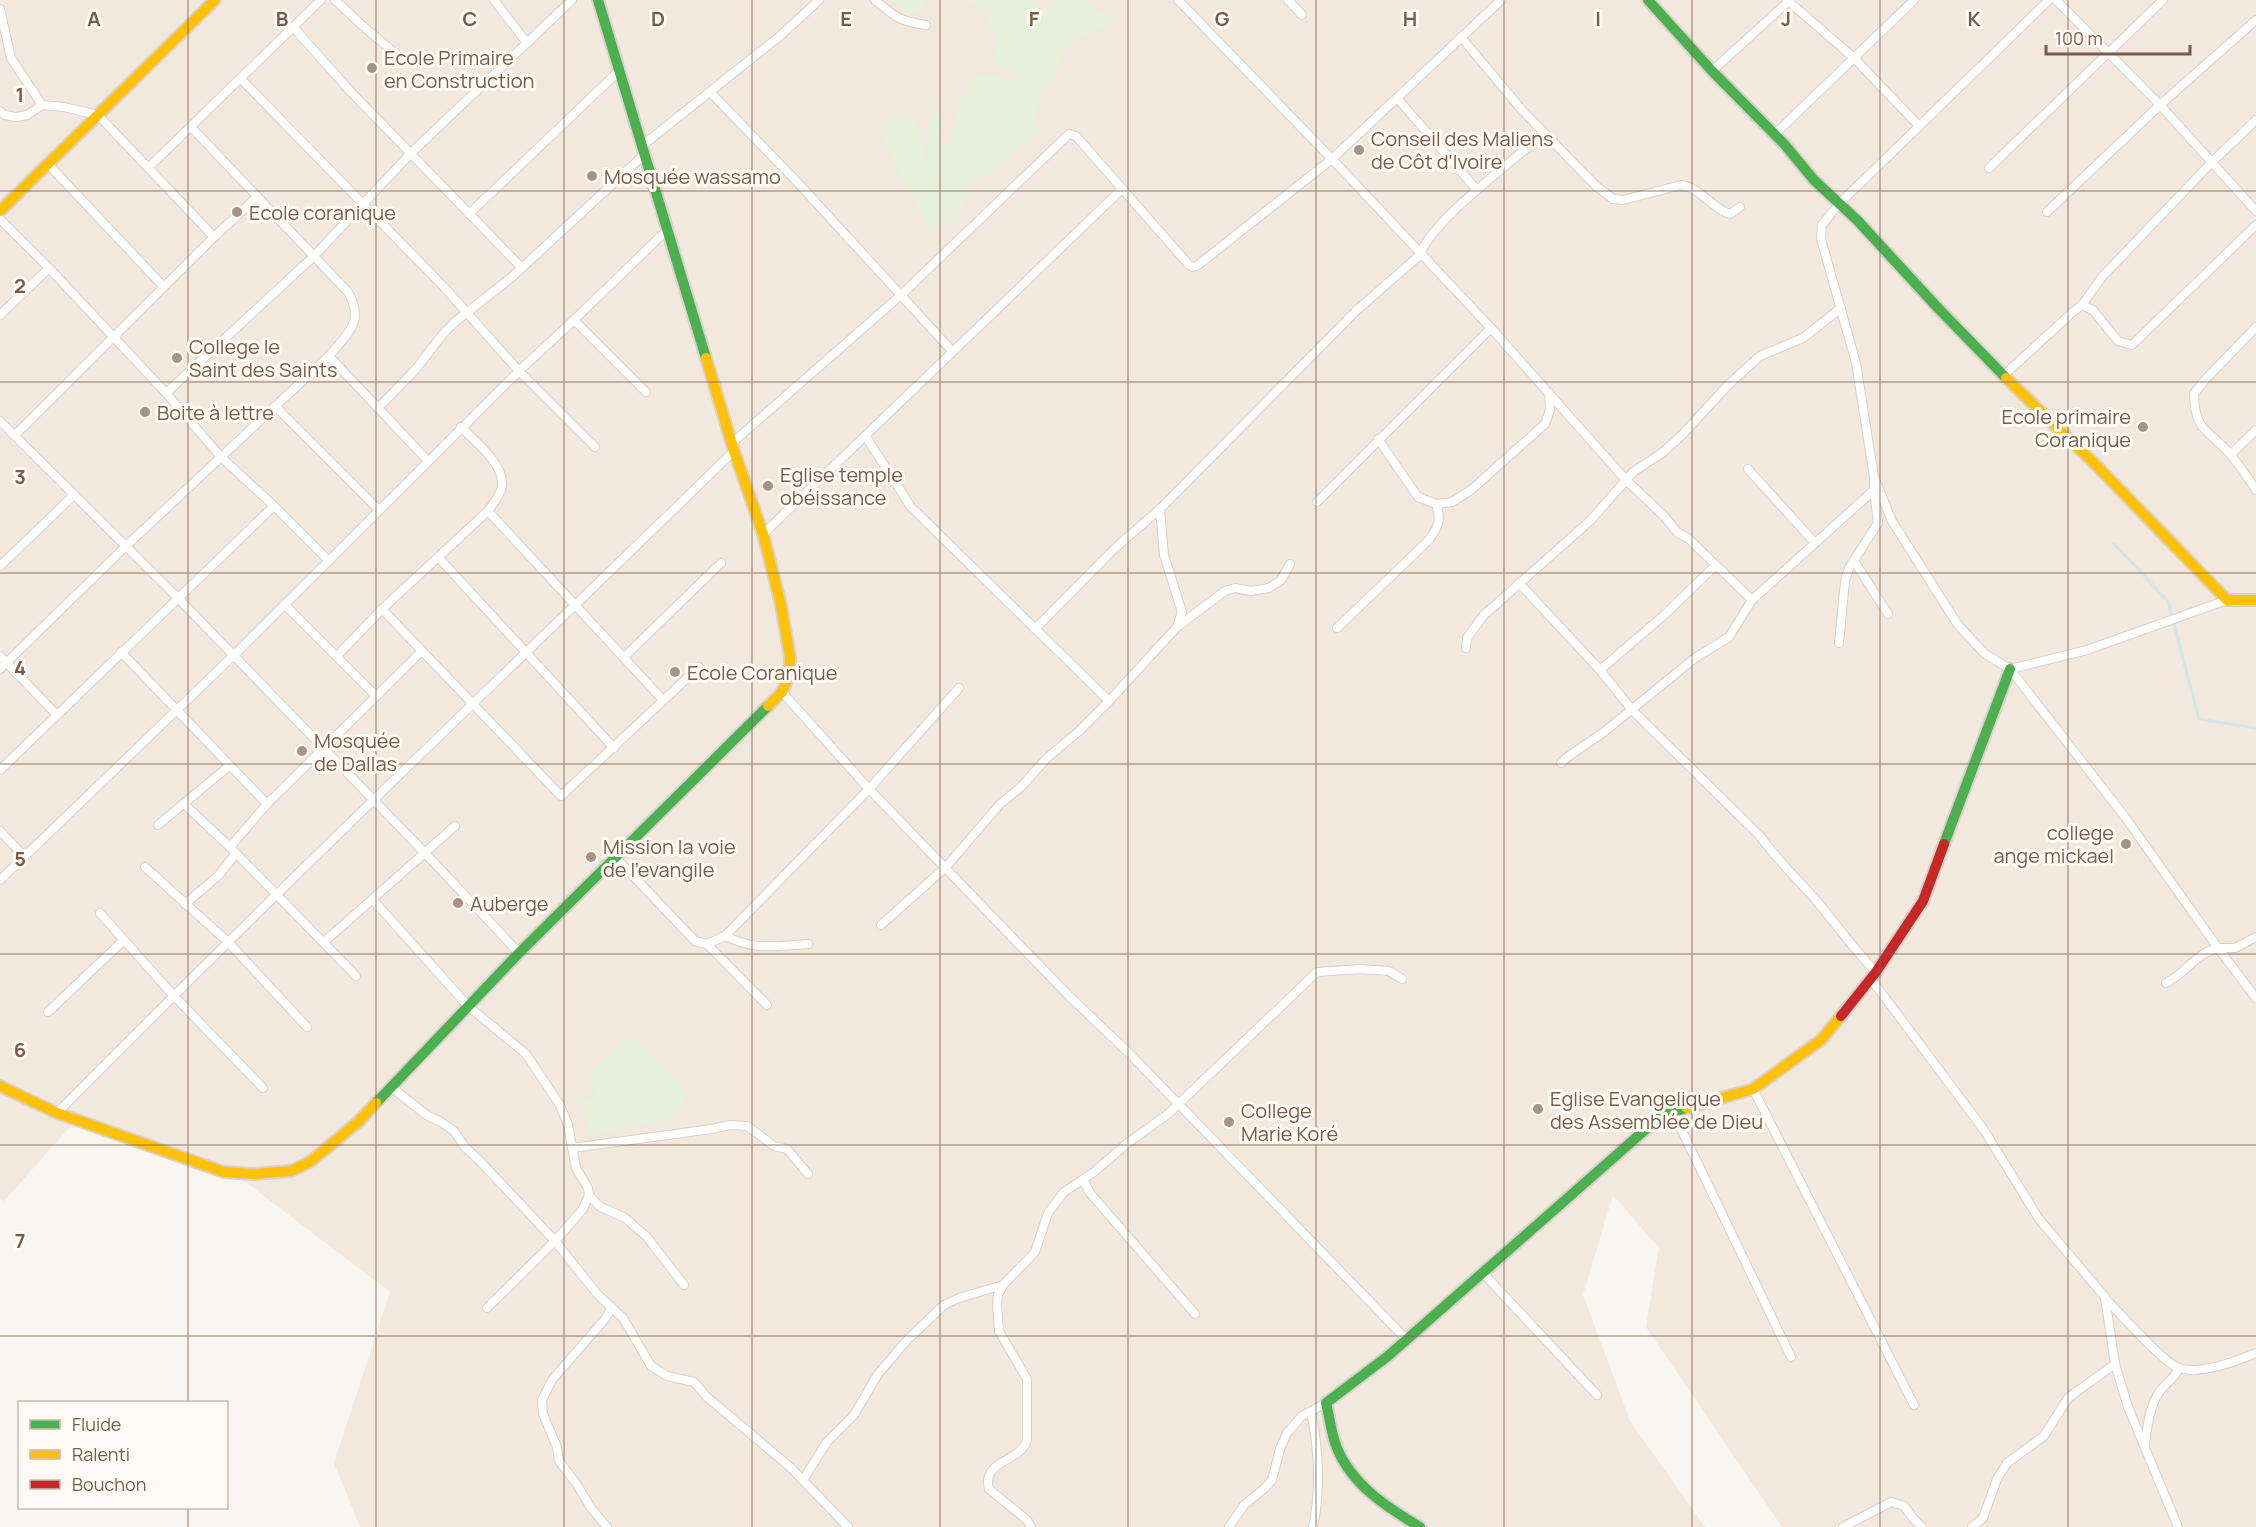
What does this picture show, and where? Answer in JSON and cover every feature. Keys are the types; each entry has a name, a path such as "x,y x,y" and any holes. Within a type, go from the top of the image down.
{"street":[{"path":"0,211 215,0"},
{"path":"148,168 192,128 321,0"},
{"path":"335,0 396,54"},
{"path":"495,0 527,43"},
{"path":"166,393 314,256 412,152 572,0"},
{"path":"0,1086 57,1113 224,1172 254,1174 291,1171 310,1162 358,1122 519,953 782,692 789,676 790,657 781,605 763,534 733,447 666,231 598,0"},
{"path":"378,408 416,369 443,334 522,268 644,150 780,36 819,0"},
{"path":"875,0 895,17 905,22 926,25"},
{"path":"1178,0 1491,328 1625,479 1664,516 1677,532 1689,539 1752,600"},
{"path":"1288,0 1302,15"},
{"path":"57,1113 173,995 372,799 526,653 733,447 901,295 1069,134 1076,136 1193,267 1332,159 1501,0"},
{"path":"1648,0 1712,71 1775,134 1814,180 1858,221 1937,307 2227,600"},
{"path":"1712,71 1789,0 1854,58 1918,125"},
{"path":"1775,134 1914,0"},
{"path":"1839,643 1845,581 1849,568 1878,523 1874,477 1856,363 1821,238 1822,225 1839,204 1918,125 2049,0"},
{"path":"2056,0 2160,105 2256,211"},
{"path":"1989,168 2163,0"},
{"path":"0,9 11,58 42,105"},
{"path":"2048,212 2160,105 2256,21"},
{"path":"293,27 351,92 412,152 522,268"},
{"path":"1461,37 1522,110 1596,186 1613,199 1623,200 1680,185 1690,186 1721,211 1730,214 1740,207"},
{"path":"469,214 620,70"},
{"path":"241,79 595,447"},
{"path":"711,93 799,184 952,351"},
{"path":"1397,98 1478,190"},
{"path":"0,111 5,115 16,117 27,115 42,105 64,107 98,115 214,237"},
{"path":"2004,375 2082,305 2102,278 2211,163 2256,120"},
{"path":"0,669 125,546 329,356 350,330 356,316 355,304 348,292 192,128"},
{"path":"1035,629 1114,549 1160,509 1357,310 1420,255 1431,234 1545,133"},
{"path":"48,164 163,286"},
{"path":"763,534 1122,189"},
{"path":"15,435 163,286 257,197"},
{"path":"0,219 166,393 221,457 329,561"},
{"path":"2082,305 2093,310 2118,341 2132,345 2256,225"},
{"path":"0,880 233,656 519,370 666,231"},
{"path":"0,315 49,268"},
{"path":"1466,648 1467,638 1484,615 1591,520 1632,472 1662,453 1760,356 1803,338 1840,308"},
{"path":"574,320 646,392"},
{"path":"2256,327 2194,394 2197,420 2202,429 2231,454 2256,490"},
{"path":"1317,502 1491,328"},
{"path":"329,356 428,461"},
{"path":"1378,439 1418,497 1436,504 1452,502 1471,490 1545,424 1550,410 1549,392"},
{"path":"275,406 379,510"},
{"path":"0,421 179,599 519,953"},
{"path":"337,656 382,609 488,511 502,486 500,474 493,461 461,427"},
{"path":"2231,454 2256,430"},
{"path":"866,437 911,507 1109,701"},
{"path":"1748,469 1815,543"},
{"path":"1874,477 1892,521 1958,625 1985,654 2010,669 2125,817 2256,998"},
{"path":"1561,763 1632,710 1695,658 1729,637 1752,600 1874,490"},
{"path":"0,566 74,495"},
{"path":"1337,628 1429,540 1437,529 1441,517 1436,504"},
{"path":"0,770 274,506"},
{"path":"1160,509 1164,555 1182,612 1177,627"},
{"path":"488,511 663,700"},
{"path":"438,557 614,748"},
{"path":"1854,561 1888,614"},
{"path":"624,657 722,563"},
{"path":"881,925 946,867 999,804 1021,787 1047,758 1109,701 1177,627 1225,591 1235,588 1251,591 1269,588 1281,580 1290,564"},
{"path":"1600,670 1662,617 1716,565"},
{"path":"1518,583 1600,670 1632,710 1759,835 1774,856 1815,900 1874,976 1984,1130 2039,1219 2104,1297 2161,1355 2179,1368 2199,1369 2224,1365 2256,1353"},
{"path":"2010,669 2087,650 2227,600 2256,600"},
{"path":"285,604 376,696"},
{"path":"382,609 561,796 699,667"},
{"path":"185,904 219,875 233,850 267,804 422,651"},
{"path":"121,652 267,804"},
{"path":"0,656 57,715"},
{"path":"1229,1527 1244,1505 1272,1480 1280,1449 1287,1433 1302,1416 1326,1403 1388,1356 1662,1115 1754,1089 1821,1040 1874,976 1923,901 2010,669"},
{"path":"707,944 724,936 869,789 960,688"},
{"path":"782,692 869,789 1406,1339"},
{"path":"158,825 229,766"},
{"path":"184,804 233,850 356,976"},
{"path":"324,942 455,826"},
{"path":"0,831 24,856"},
{"path":"616,858 695,941 707,944 767,1005"},
{"path":"145,867 228,942 307,1027"},
{"path":"373,900 468,1006 526,1054 540,1073 565,1117 576,1168 588,1188 589,1196 583,1209 555,1241 487,1308"},
{"path":"100,914 173,995 263,1088"},
{"path":"724,936 756,947 808,944"},
{"path":"2166,983 2174,979 2190,964 2218,948 2235,948 2256,937"},
{"path":"48,1012 124,940"},
{"path":"1031,1527 1027,1520 989,1489 988,1483 993,1469 1024,1448 1027,1439 1028,1379 999,1331 997,1306 998,1295 1003,1285 1035,1252 1048,1213 1055,1201 1178,1105 1317,972 1360,969 1389,971 1402,979"},
{"path":"392,1087 428,1116 454,1131 465,1147 555,1241 598,1295 623,1318 651,1366 667,1376 698,1384 708,1397 771,1449 848,1527"},
{"path":"1754,1089 1914,1405"},
{"path":"1673,1112 1791,1358"},
{"path":"572,1148 730,1125 747,1126 774,1146 787,1149 808,1174"},
{"path":"1083,1180 1090,1193 1195,1314"},
{"path":"589,1196 599,1206 625,1218 646,1236 684,1285"},
{"path":"1482,1272 1597,1395"},
{"path":"802,1480 827,1442 855,1415 878,1374 908,1339 944,1305 959,1298 1003,1285"},
{"path":"2104,1297 2115,1364 2128,1407 2178,1527"},
{"path":"607,1527 559,1461 557,1447 543,1413 542,1400 552,1380 605,1319 612,1307"},
{"path":"1972,1527 1983,1518 1997,1479 2007,1464 2044,1436 2068,1398 2115,1364"},
{"path":"2145,1447 2151,1410 2158,1394 2177,1374 2179,1368"},
{"path":"1326,1403 1337,1448 1344,1463 1381,1502 1420,1527"},
{"path":"1311,1412 1317,1439 1319,1486 1313,1527"},
{"path":"1843,1527 1891,1502 1904,1506 1922,1527"}],"shaded area":[{"path":"0,0 2256,0 2256,1527 1782,1527 1646,1327 1659,1248 1613,1195 1583,1295 1630,1421 1705,1527 360,1527 334,1463 390,1292 244,1181 78,1118 4,1201 0,1199"}],"green space":[{"path":"892,0 926,0 926,3 914,15 897,6"},
{"path":"963,0 1038,0 1039,7 1050,8 1057,0 1079,0 1118,20 1067,43 1058,69 1042,90 1036,113 1040,135 972,184 956,220 930,228 906,187 879,129 892,116 915,120 928,172 928,118 935,107 944,123 934,147 949,142 961,102 974,75 996,76 1014,81 1016,75 1007,67 992,61 1000,39 989,26 989,13"},
{"path":"630,1037 688,1094 674,1118 591,1135 580,1101 597,1096 588,1074"}],"waterway":[{"path":"2114,544 2168,601 2199,719 2256,728"}],"traffic: fast":[{"path":"598,0 706,358"},
{"path":"1648,0 1712,71 1785,145 1814,180 1858,221 2006,378"},
{"path":"1944,844 2010,669"},
{"path":"376,1103 519,953 768,706"},
{"path":"1420,1527 1372,1494 1352,1473 1335,1443 1326,1403 1388,1356 1662,1115 1687,1108"}],"traffic: slow":[{"path":"0,211 215,0"},
{"path":"706,358 734,451 763,534 781,605 790,657 789,676 782,692 768,706"},
{"path":"2006,378 2096,465 2227,600 2256,600"},
{"path":"1687,1108 1753,1089 1821,1040 1841,1016"},
{"path":"0,1086 57,1113 224,1172 254,1174 291,1171 310,1162 358,1122 376,1103"}],"traffic: jam":[{"path":"1841,1016 1876,972 1923,901 1944,844"}],"place":[{"name":"Ecole Primaire en Construction","path":"372,68"},
{"name":"Conseil des Maliens de Côt d'Ivoire","path":"1359,150"},
{"name":"Mosquée wassamo","path":"592,176"},
{"name":"Ecole coranique","path":"237,212"},
{"name":"College le Saint des Saints","path":"177,358"},
{"name":"Boite à lettre","path":"145,412"},
{"name":"Ecole primaire Coranique","path":"2143,427"},
{"name":"Eglise temple obéissance","path":"768,486"},
{"name":"Ecole Coranique","path":"675,672"},
{"name":"Mosquée de Dallas","path":"302,751"},
{"name":"college ange mickael","path":"2126,844"},
{"name":"Mission la voie de l'evangile","path":"591,857"},
{"name":"Auberge","path":"458,903"},
{"name":"Eglise Evangelique des Assemblée de Dieu","path":"1538,1109"},
{"name":"College Marie Koré","path":"1229,1122"}]}
